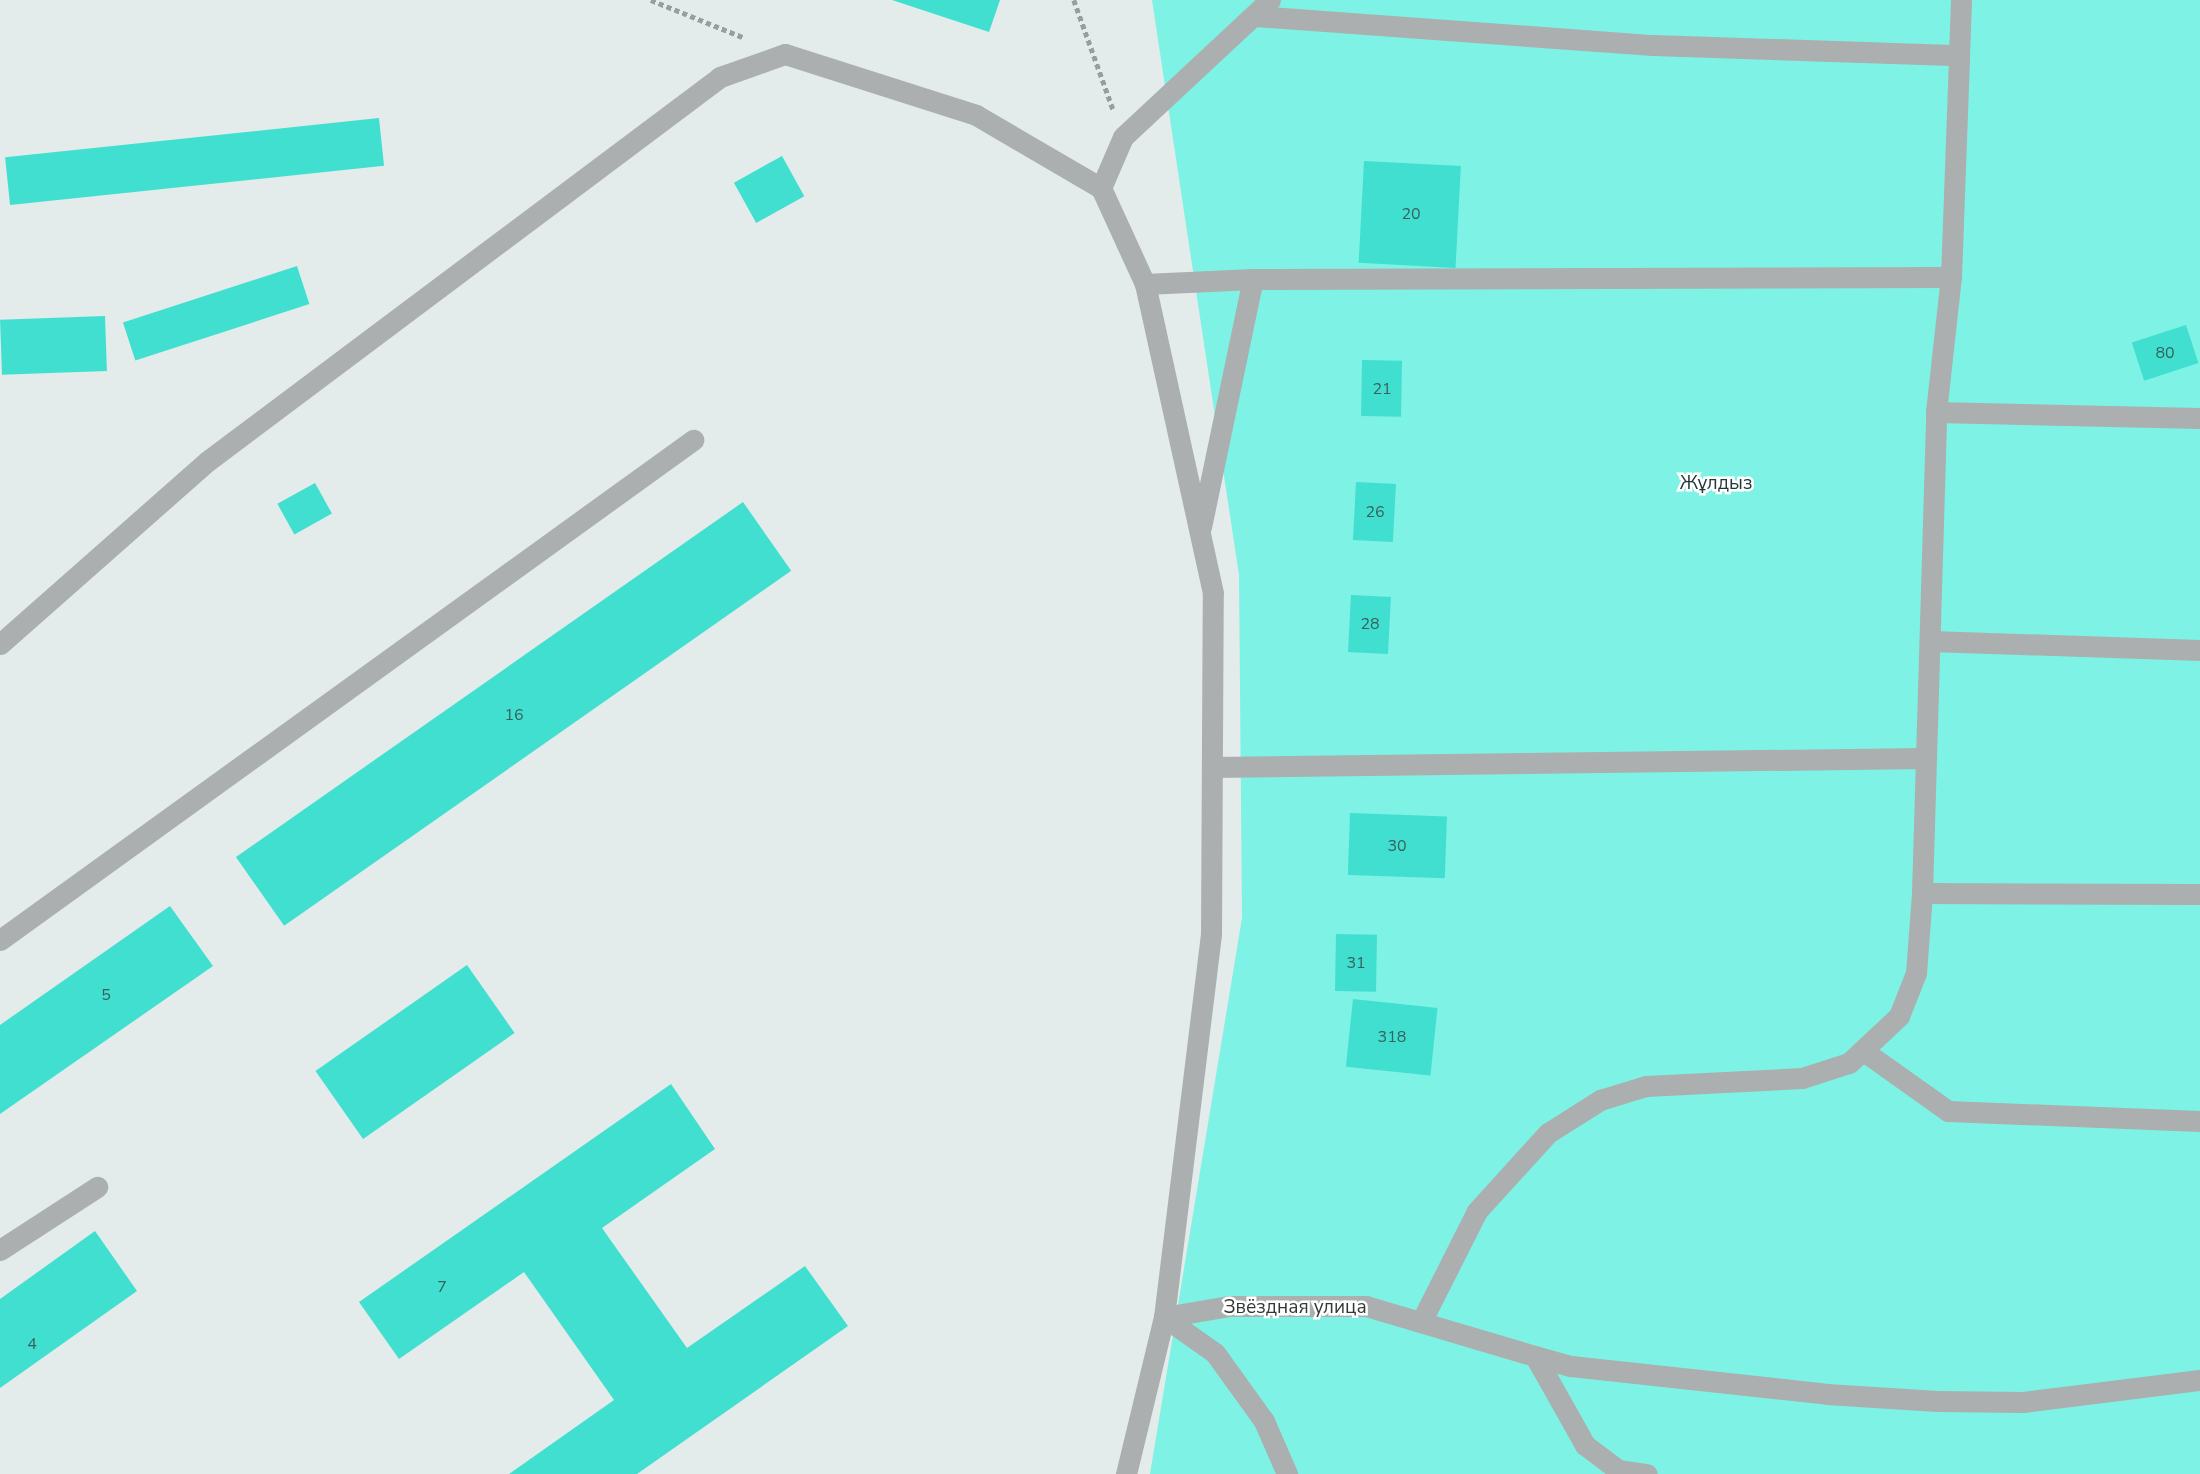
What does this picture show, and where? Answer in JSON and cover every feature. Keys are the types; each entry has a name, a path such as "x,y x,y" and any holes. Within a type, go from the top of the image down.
{"street":[{"path":"1422,1320 1477,1211 1548,1133 1600,1100 1646,1086 1802,1078 1849,1063 1865,1052 1899,1016 1916,973 1922,893 1936,412 1951,277 1961,0"},
{"path":"1101,187 1123,136 1263,8 1653,45 1959,55"},
{"path":"0,644 209,460 519,224 720,77 785,54 976,115 1101,187 1145,284 1201,527 1213,593 1211,934 1164,1317 1126,1474"},
{"path":"1145,284 1253,279 1951,277"},
{"path":"1201,527 1253,279"},
{"path":"1936,412 2200,418"},
{"path":"0,940 693,440"},
{"path":"1930,641 2200,650"},
{"path":"1212,766 1925,758"},
{"path":"1922,893 2200,894"},
{"path":"1865,1052 1948,1111 2200,1121"},
{"path":"0,1250 97,1186"},
{"name":"Звёздная улица","path":"1164,1317 1230,1306 1366,1306 1422,1320 1572,1366 1827,1394 1937,1401 2023,1402 2200,1380"},
{"path":"1164,1317 1215,1353 1264,1421 1287,1474"},
{"path":"1535,1356 1585,1446 1618,1471 1647,1474"}],"path":[{"path":"651,0 785,54"},
{"path":"1074,0 1123,136"}],"green space":[{"name":"Жұлдыз","path":"1152,0 2200,0 2200,1474 1150,1474 1242,918 1239,575"}],"building":[{"path":"892,0 1000,0 989,32"},
{"path":"379,118 384,166 10,205 5,157"},
{"path":"782,156 804,196 756,223 734,183"},
{"path":"1364,161 1461,166 1456,268 1359,263"},
{"path":"297,266 309,304 135,361 123,323"},
{"path":"105,316 107,371 2,375 0,320"},
{"path":"2186,325 2198,363 2144,381 2132,343"},
{"path":"1362,360 1402,361 1401,417 1361,416"},
{"path":"1356,482 1396,484 1393,542 1353,540"},
{"path":"315,483 332,514 294,534 277,504"},
{"path":"743,502 791,571 284,926 236,857"},
{"path":"1351,595 1391,597 1388,654 1348,652"},
{"path":"1350,813 1447,816 1445,878 1348,875"},
{"path":"170,906 213,966 0,1114 0,1025"},
{"path":"1336,934 1377,935 1376,992 1335,991"},
{"path":"467,965 515,1033 363,1139 315,1071"},
{"path":"1353,999 1438,1008 1430,1076 1346,1067"},
{"path":"671,1084 715,1149 602,1228 687,1348 805,1266 848,1326 637,1474 509,1474 614,1400 524,1272 399,1359 359,1302"},
{"path":"95,1231 137,1291 0,1388 0,1299"}]}
